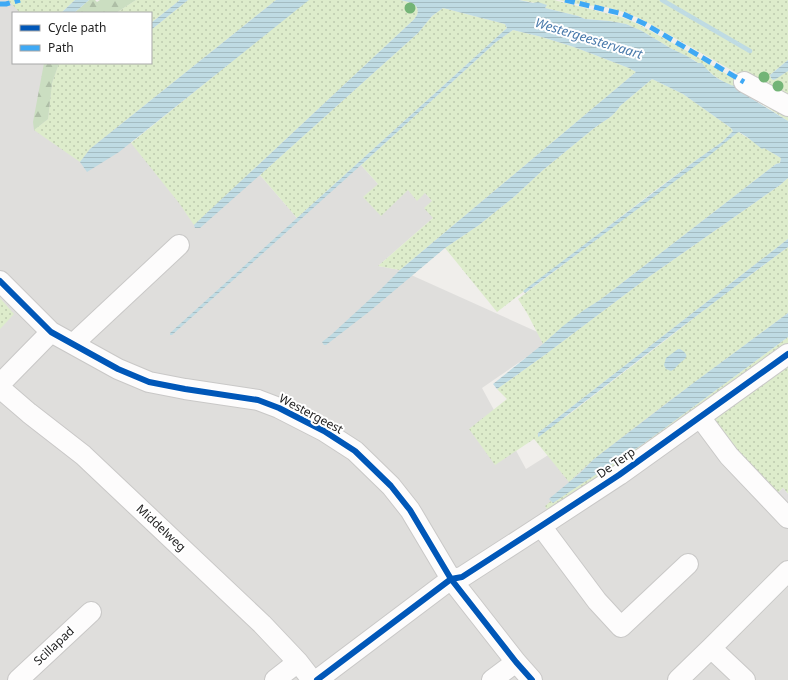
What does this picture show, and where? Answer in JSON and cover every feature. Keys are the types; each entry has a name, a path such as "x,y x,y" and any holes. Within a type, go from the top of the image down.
{"street":[{"path":"744,82 788,106"},
{"path":"73,344 179,245"},
{"name":"Westergeest","path":"0,280 51,332 118,369 149,382 258,400 279,408 324,431 354,451 391,486 410,510 451,579 516,662 532,680"},
{"path":"0,384 51,332"},
{"name":"De Terp","path":"318,680 451,579 462,577 619,475 788,354"},
{"name":"Middelweg","path":"0,388 29,413 83,455 262,624 298,662 312,680"},
{"path":"700,417 729,456 788,518"},
{"path":"541,526 597,601 621,627 688,564"},
{"path":"678,680 788,571"},
{"name":"Scillapad","path":"18,680 91,612"},
{"path":"711,648 745,680"},
{"path":"275,680 298,662"},
{"path":"492,680 516,662"}],"shaded area":[{"path":"0,0 13,0 29,12 12,12 12,64 75,64 131,143 260,175 297,218 361,165 378,184 425,193 432,201 433,218 378,266 400,270 553,339 482,388 526,469 663,383 788,499 788,680 0,680"},
{"path":"783,488 788,494 788,510 775,496"}],"green space":[{"path":"8,0 75,0 62,12 19,12"},
{"path":"89,0 95,0 97,2 100,0 136,0 118,12 75,12"},
{"path":"136,0 180,0 152,22 152,12 118,12"},
{"path":"188,0 276,0 90,149 80,162 34,130 48,119 52,83 59,64 152,64 152,29"},
{"path":"308,0 401,0 414,4 418,11 412,22 194,225 179,203 131,143"},
{"path":"519,0 554,0 621,17 636,23 788,109 788,121 748,95 713,75 694,60 642,31 626,24 585,19 545,8 547,5"},
{"path":"559,0 788,0 788,60 770,75 773,80 788,71 788,102 643,20 627,13 606,7 577,4"},
{"path":"443,8 505,24 507,28 297,218 260,175 418,33 432,16"},
{"path":"513,30 574,47 636,72 400,270 378,266 433,218 424,208 432,201 425,193 417,201 408,190 381,216 363,197 378,184 361,165 496,42"},
{"path":"44,64 59,64 52,83 48,119 34,130 33,122"},
{"path":"652,79 683,94 731,128 733,131 722,142 653,192 497,312 445,248 479,225 515,196 543,170 611,116 620,106"},
{"path":"738,132 781,158 780,163 776,164 600,300 577,315 543,344 518,299"},
{"path":"788,178 788,239 537,435 567,416 788,247 788,313 660,408 594,459 569,482 534,439 495,465 469,429 507,399 497,389 643,281"},
{"path":"0,298 14,314 0,329"},
{"path":"788,337 788,350 551,516 545,506 551,501 553,503 643,444"},
{"path":"788,358 788,494 783,488 773,498 710,423 711,413"}],"water":[{"path":"75,0 89,0 75,12 62,12"},
{"path":"180,0 188,0 152,29 152,22"},
{"path":"276,0 309,0 119,152 87,172 80,162 90,149"},
{"name":"Westergeestervaart","path":"401,0 519,0 533,3 538,2 547,5 545,8 585,19 626,24 642,31 698,63 702,63 710,73 717,78 735,86 742,93 745,92 749,97 788,121 788,178 643,281 497,389 493,384 563,326 600,300 776,164 780,163 781,158 764,148 762,149 739,132 737,133 710,155 525,293 523,291 722,142 733,131 731,128 683,94 652,79 620,106 611,116 543,170 515,196 479,225 445,248 370,311 324,345 322,342 400,270 636,72 574,47 513,30 496,42 172,335 170,335 170,333 507,28 505,24 443,8 432,16 418,33 260,175 200,228 195,228 194,225 414,19 418,11 416,6"},
{"path":"788,60 788,71 773,80 770,75"},
{"path":"788,239 788,247 538,437 538,433"},
{"path":"788,313 788,337 643,444 553,503 549,499 579,474 594,459"},
{"path":"678,349 685,353 686,357 671,371 666,369 664,365 666,358"}],"waterway":[{"path":"662,0 750,51"}],"marked path":[{"path":"0,4 20,0"},
{"path":"565,0 623,14 645,24 744,82"}],"cycle path":[{"path":"0,281 51,332 118,369 149,382 258,400 279,408 324,431 355,451 391,486 410,510 451,579 516,662 532,680"},
{"path":"317,680 451,579 462,577 619,475 788,354"}]}
